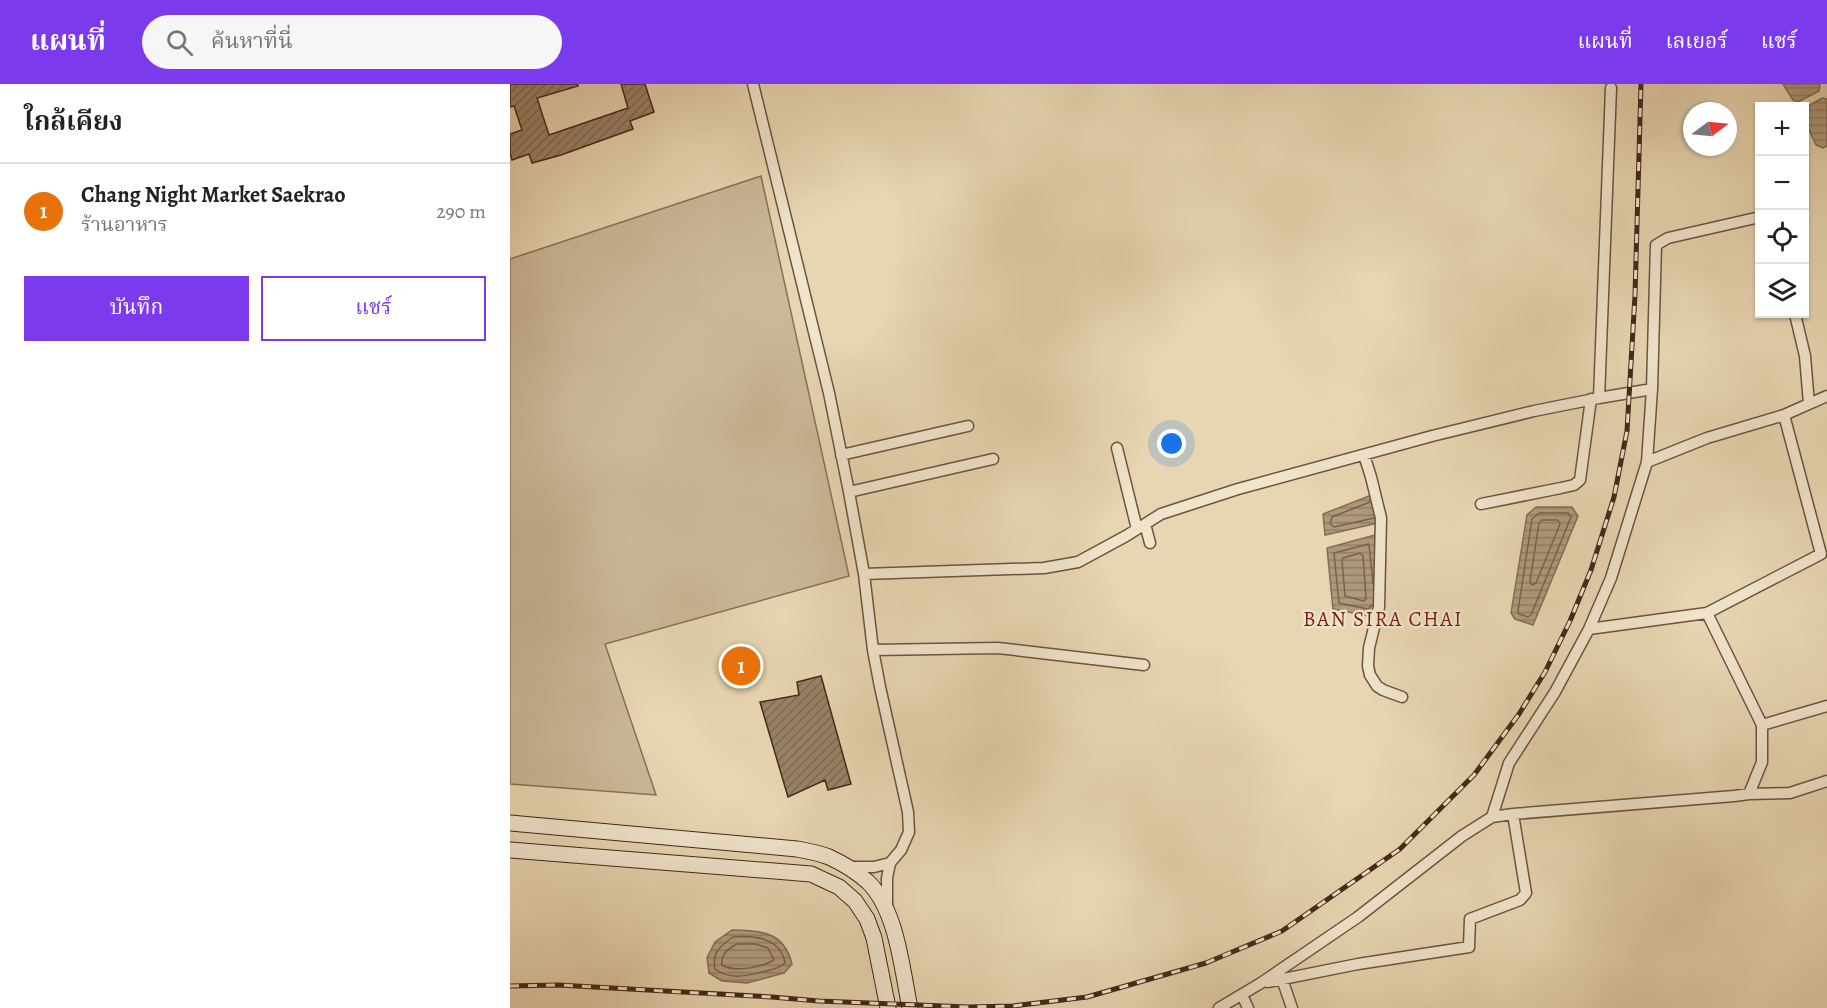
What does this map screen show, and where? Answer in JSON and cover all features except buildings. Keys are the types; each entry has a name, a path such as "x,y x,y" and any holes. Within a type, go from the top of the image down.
{"main road":[{"path":"510,823 797,849 827,856 868,882 881,900 895,939 910,1008"},
{"path":"510,850 811,874 839,887 855,901 867,919 874,938 888,1008"}],"street":[{"path":"753,84 829,393 864,574 873,650 908,812 909,832 902,850 890,863 874,867 847,867"},
{"path":"1480,504 1574,485 1580,480 1595,398 1611,88"},
{"path":"1492,817 1509,763 1555,692 1589,629 1611,578 1647,462 1652,389 1656,245 1668,238 1755,218"},
{"path":"1797,318 1805,356 1809,404"},
{"path":"864,574 1044,568 1078,562 1161,514 1238,489 1522,414 1595,398 1652,389"},
{"path":"1647,462 1707,438 1784,415 1827,396"},
{"path":"1589,629 1707,613 1824,553 1784,415"},
{"path":"842,455 968,426"},
{"path":"1117,448 1141,526 1150,543"},
{"path":"1364,455 1381,518 1379,607 1369,648 1368,666 1370,675 1377,686 1402,697"},
{"path":"849,492 993,459"},
{"path":"1707,613 1762,724 1762,762 1749,794"},
{"path":"873,650 998,648 1144,665"},
{"path":"1762,724 1827,706"},
{"path":"1219,1008 1262,983 1358,917 1462,836 1492,817 1749,794 1790,793 1827,781"},
{"path":"1262,983 1358,964 1469,947 1470,919 1520,900 1526,893 1513,814"},
{"path":"889,917 886,889 890,863"},
{"path":"1282,980 1292,1008"},
{"path":"1242,995 1248,1008"}],"shaded area":[{"path":"761,176 849,576 605,644 656,795 510,784 510,259"}],"water":[{"path":"1783,84 1820,84 1819,91 1798,102 1793,100"},
{"path":"1822,98 1827,99 1827,146 1823,148 1816,145 1809,130 1809,106"},
{"path":"1379,492 1383,522 1325,535 1323,514"},
{"path":"1536,507 1572,507 1578,516 1533,625 1515,619 1511,613 1527,515"},
{"path":"1375,535 1380,603 1373,617 1333,609 1327,548"},
{"path":"732,930 762,932 770,935 783,945 792,964 784,973 747,983 722,981 709,973 707,958 715,942"}],"railway":[{"path":"510,986 558,985 819,1001 968,1007 1013,1006 1087,997 1206,963 1282,931 1400,849 1474,775 1519,714 1545,672 1570,621 1591,570 1614,497 1627,431 1635,295 1641,84"}],"place":[{"name":"Chang Night Market Saekrao","path":"741,666"}],"district":[{"name":"BAN SIRA CHAI","path":"1383,619"}]}
